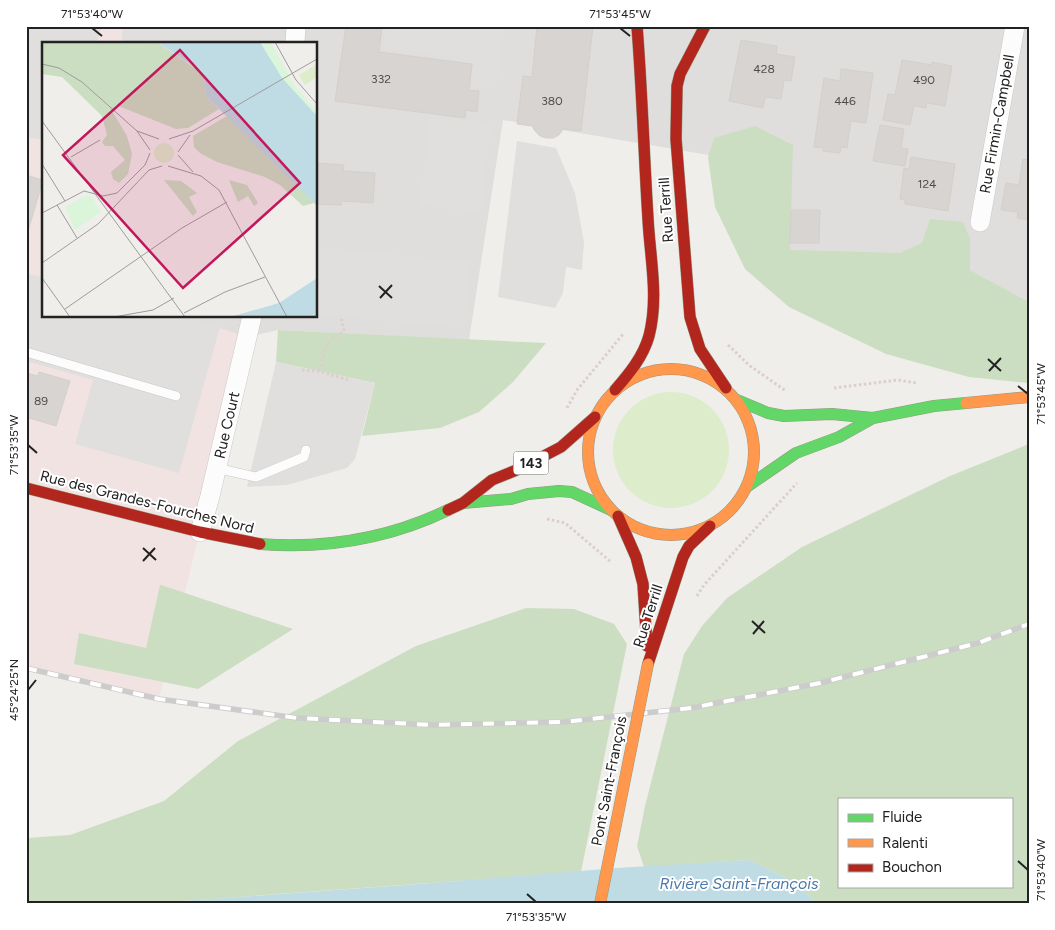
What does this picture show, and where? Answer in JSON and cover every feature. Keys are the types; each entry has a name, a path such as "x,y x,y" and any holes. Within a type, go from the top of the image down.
{"main road":[{"name":"Rue Terrill","path":"615,390 634,368 642,355 649,336 654,300 646,201 641,75 636,26"},
{"name":"Rue Terrill","path":"705,26 680,74 677,86 676,139 690,318 700,349 726,388"},
{"name":"143","path":"671,368 697,372 710,377 726,388 747,415 753,432 755,451 753,469 748,486 738,502 725,516 710,526 691,533 672,535 652,533 634,527 614,513 597,490 589,466 588,441 595,417 604,402 615,390 632,378 651,371 671,368"},
{"name":"143","path":"737,400 768,413 784,416 832,414 872,418 934,406 1029,397"},
{"name":"Rue des Grandes-Fourches Nord","path":"26,488 200,532 254,543 288,546 321,545 356,540 423,522 463,503 492,480 519,469 561,447 595,417"},
{"name":"143","path":"748,486 796,453 839,436 872,418"},
{"name":"Rue des Grandes-Fourches Nord","path":"463,503 510,499 528,494 559,490 572,492 614,513"},
{"name":"Rue Terrill","path":"614,513 636,557 643,584 648,664"},
{"name":"Rue Terrill","path":"648,664 683,557 689,546 710,526"},
{"name":"Pont Saint-François","path":"600,904 648,664"}],"street":[{"path":"295,42 296,26"},
{"name":"Rue Firmin-Campbell","path":"980,222 1015,26"},
{"name":"Rue Court","path":"200,532 252,318"}],"lane":[{"path":"26,352 176,396"},
{"path":"216,468 256,477 304,457 306,450"}],"path":[{"path":"319,371 327,343 344,331 341,316"},
{"path":"563,415 577,390 627,330"},
{"path":"726,344 758,371 787,391 795,391"},
{"path":"302,370 319,371 349,380"},
{"path":"831,388 898,380 920,384 934,406"},
{"path":"697,597 704,585 798,483"},
{"path":"549,519 565,523 617,567"}],"shaded area":[{"path":"26,26 123,26 121,42 42,42 42,318 187,318 247,337 159,699 26,668"},
{"path":"26,26 101,26 97,42 42,42 42,140 26,137"},
{"path":"123,26 1029,26 1029,302 970,270 783,259 785,168 503,120 469,340 278,330 247,337 187,318 318,318 318,42 121,42"},
{"path":"123,26 281,26 279,42 157,42 122,38"},
{"path":"386,26 504,26 495,89 472,86 475,60 383,48"},
{"path":"430,116 491,123 481,212 420,205"},
{"path":"517,141 556,148 575,193 584,242 582,270 566,267 563,293 555,308 498,297"},
{"path":"318,247 471,262 464,328 318,314"},
{"path":"27,273 42,277 42,318 188,318 220,327 179,473 75,444 93,380 26,361"},
{"path":"276,362 375,383 355,459 347,468 287,485 247,487"}],"green space":[{"path":"755,126 793,145 790,250 900,253 922,243 930,219 963,222 970,239 970,270 1029,302 1029,383 969,377 886,354 789,307 745,269 715,207 708,157 714,138"},
{"path":"278,330 546,343 513,382 479,412 440,428 362,436 375,383 276,362"},
{"path":"671,392 693,397 712,409 724,428 729,450 724,472 712,491 693,503 671,508 649,503 630,491 618,472 613,450 618,428 630,409 649,397"},
{"path":"1029,444 1029,900 1016,904 817,904 793,881 749,860 644,867 637,846 645,806 684,654 702,626 727,598 802,547 950,476"},
{"path":"160,585 293,629 198,689 74,664 79,633 146,648"},
{"path":"526,608 574,609 614,624 627,644 581,872 170,902 26,904 26,838 70,835 164,801 238,741 416,646"}],"water":[{"name":"Rivière Saint-François","path":"749,860 793,881 817,904 122,904 170,902 617,868"}],"building":[{"path":"346,26 382,26 379,52 472,64 469,90 479,91 477,112 466,110 465,118 335,101"},
{"path":"537,26 593,26 581,131 563,129 559,135 553,138 546,138 540,136 532,126 517,124 523,76 532,77"},
{"path":"741,40 777,46 776,54 795,57 791,81 784,80 781,99 765,97 763,108 729,101"},
{"path":"902,60 932,65 932,62 952,66 945,106 927,103 926,108 914,106 910,125 883,120 888,94 895,95"},
{"path":"841,69 873,73 866,123 851,121 847,148 841,147 840,153 823,151 824,148 814,147 824,78 840,81"},
{"path":"880,125 904,129 901,148 908,149 905,166 873,161"},
{"path":"911,157 955,164 948,211 905,204 905,200 900,199 904,168 909,169"},
{"path":"1023,159 1029,160 1029,220 1017,218 1018,212 1001,210 1006,183 1019,185"},
{"path":"318,163 344,165 343,171 375,173 373,203 342,201 341,205 318,204"},
{"path":"26,175 42,180 42,183 26,238"},
{"path":"791,210 820,210 819,243 790,243"},
{"path":"39,372 70,381 56,426 26,417 26,373 38,376"}],"railway":[{"path":"26,668 159,699 297,718 433,725 563,722 691,708 820,683 978,643 1029,624"}],"traffic: fast":[{"path":"737,400 768,413 784,416 832,414 873,418 934,406 966,403"},
{"path":"748,486 796,453 839,437 873,418"},
{"path":"463,503 511,499 528,494 559,491 572,492 611,510"},
{"path":"260,544 309,545 356,540 403,528 448,510"}],"traffic: slow":[{"path":"679,369 695,372 710,378 730,393 748,420 753,436 754,452 753,468 748,484 730,511 710,526 695,532 663,535 647,532 632,526 607,505 597,491 591,476 588,444 591,428 597,413 618,388 632,378 647,372 679,369"},
{"path":"966,403 1029,397"},
{"path":"600,904 648,664"}],"traffic: jam":[{"path":"615,390 639,358 649,336 654,292 637,26"},
{"path":"705,26 680,74 677,86 676,139 690,317 700,349 726,388"},
{"path":"448,510 463,503 492,480 519,469 561,447 595,417"},
{"path":"26,488 200,532 260,544"},
{"path":"618,516 636,557 643,584 647,646"},
{"path":"648,664 683,557 689,546 710,526"}]}
